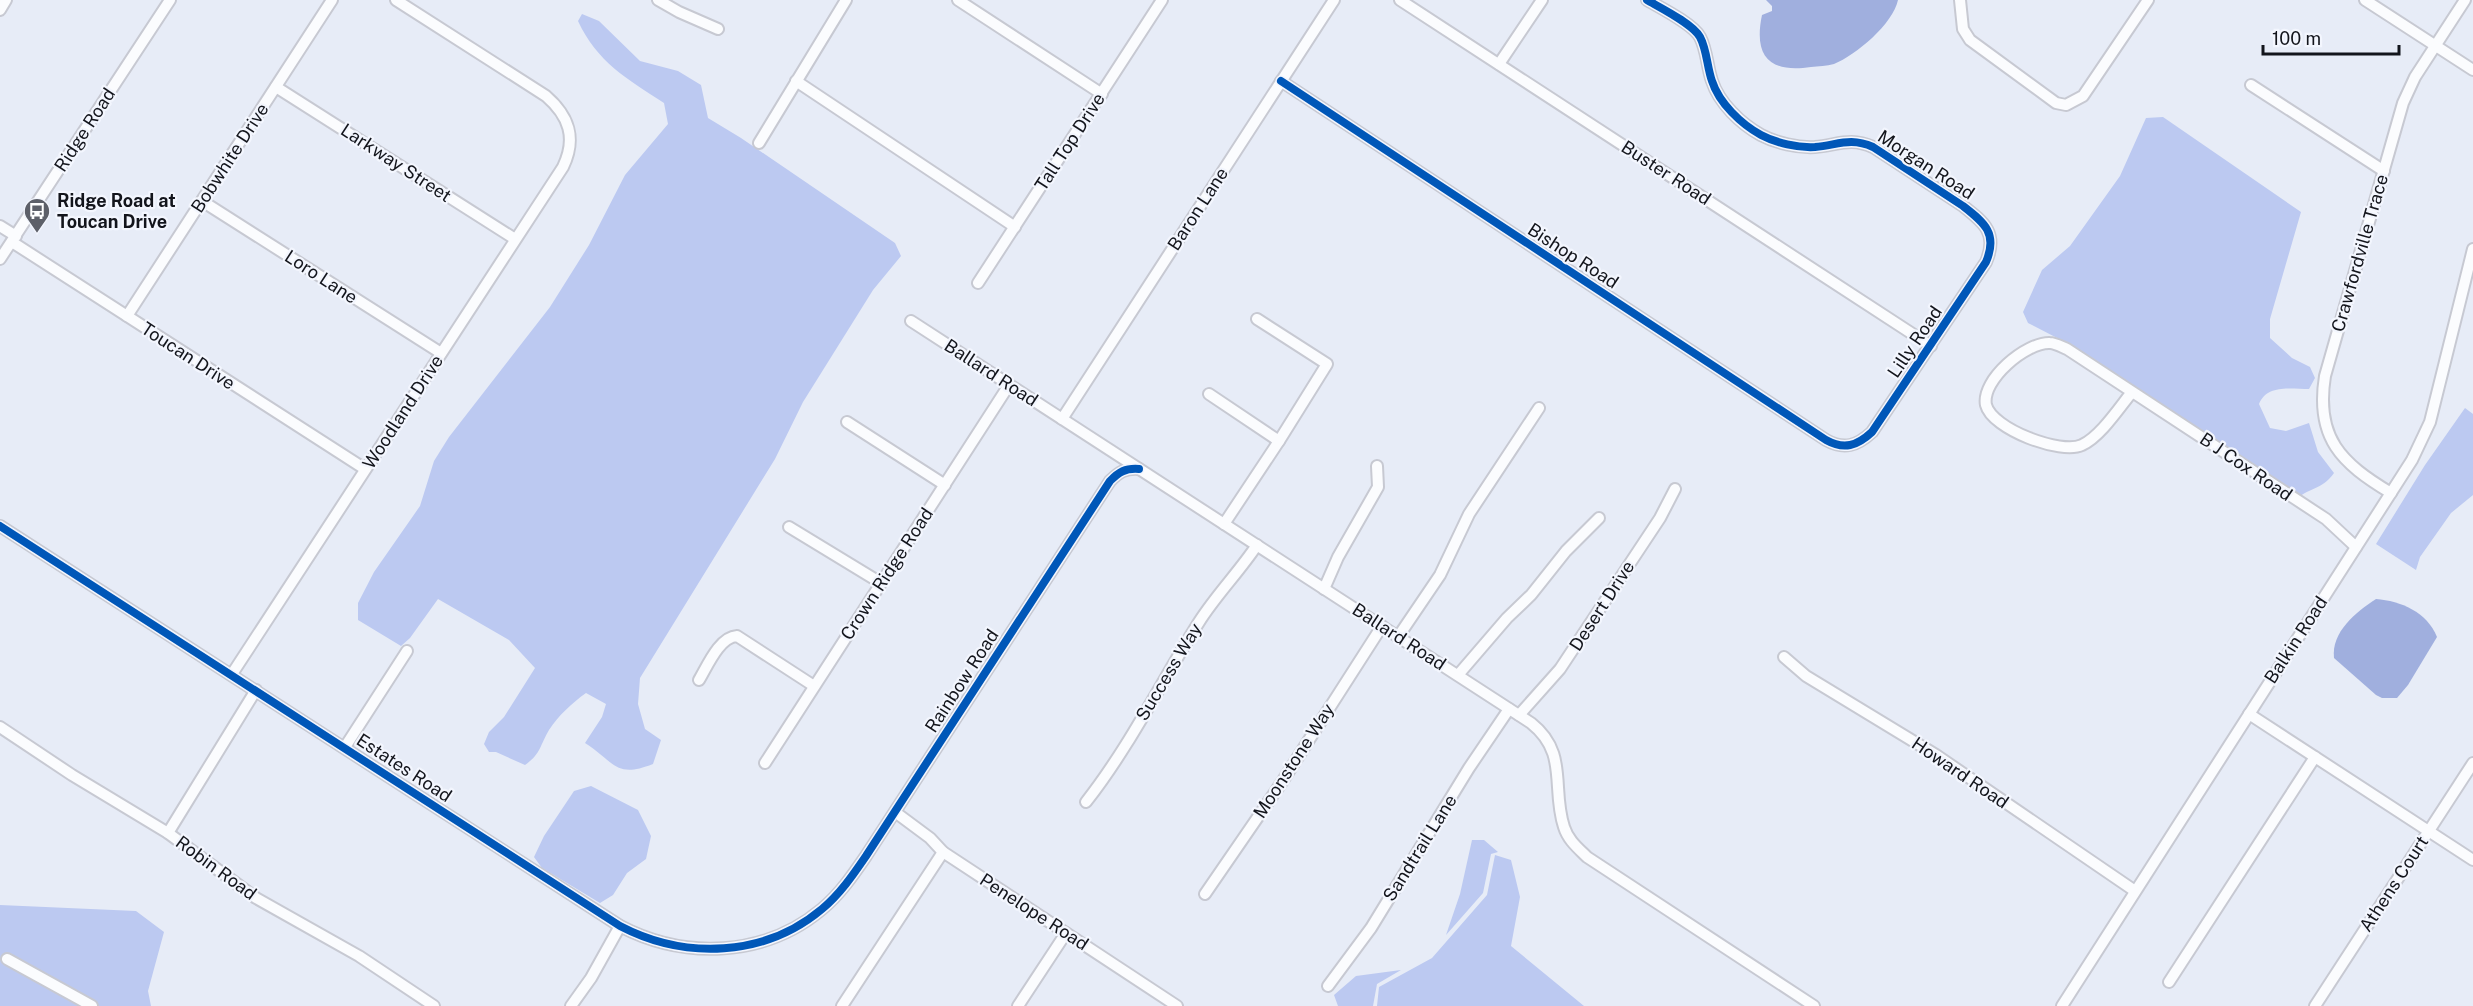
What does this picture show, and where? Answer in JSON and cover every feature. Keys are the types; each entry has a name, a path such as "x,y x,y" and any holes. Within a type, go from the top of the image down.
{"street":[{"path":"0,10 6,0"},
{"name":"Ridge Road","path":"0,259 170,0"},
{"name":"Bobwhite Drive","path":"127,316 332,0"},
{"name":"Woodland Drive","path":"232,674 562,167 570,147 569,125 552,101 396,0"},
{"path":"658,0 718,29"},
{"path":"759,143 846,0"},
{"path":"958,0 1102,94"},
{"name":"Tall Top Drive","path":"978,284 1162,0"},
{"name":"Baron Lane","path":"1062,419 1334,0"},
{"name":"Buster Road","path":"1400,0 1931,346"},
{"path":"1499,64 1542,0"},
{"name":"Morgan Road","path":"1647,0 1699,35 1718,94 1747,125 1760,135 1787,144 1813,147 1859,141 1873,147 1977,217 1990,234 1992,243"},
{"path":"1960,0 1963,29 1970,40 2056,103 2066,105 2077,101 2091,85 2148,0"},
{"path":"2365,0 2473,70"},
{"name":"Crawfordville Trace","path":"2391,493 2348,464 2336,450 2323,418 2321,398 2325,376 2403,103 2415,78 2464,0"},
{"path":"796,81 1015,226"},
{"name":"Bishop Road","path":"1281,81 1826,440 1834,445 1850,446"},
{"path":"2251,85 2384,171"},
{"name":"Larkway Street","path":"276,87 515,239"},
{"name":"Loro Lane","path":"202,201 441,354"},
{"name":"Toucan Drive","path":"0,226 14,239 127,316 365,470"},
{"name":"Lilly Road","path":"1850,446 1872,432 1986,262 1992,243"},
{"name":"Balkin Road","path":"2062,1006 2412,460 2430,422 2473,249"},
{"path":"1224,524 1327,364 1257,319"},
{"name":"Ballard Road","path":"911,321 1541,731 1551,746 1556,762 1564,827 1575,846 1587,857 1814,1006"},
{"name":"B J Cox Road","path":"2132,392 2090,441 2079,447 2048,444 2013,430 1992,416 1986,403 1988,387 2001,370 2023,353 2039,345 2050,343 2067,349 2326,519 2356,547"},
{"name":"Crown Ridge Road","path":"765,763 1009,385"},
{"path":"1209,394 1279,441"},
{"path":"1398,637 1440,575 1469,514 1539,408"},
{"path":"848,422 945,485"},
{"path":"1324,589 1338,557 1378,487 1377,466"},
{"name":"Rainbow Road","path":"812,916 847,883 1110,481 1119,472 1129,468 1138,469"},
{"name":"Desert Drive","path":"1514,712 1560,669 1660,518 1675,489"},
{"path":"1458,675 1507,618 1531,595 1566,551 1599,518"},
{"name":"Estates Road","path":"0,526 620,926 656,942 691,949 712,950 765,940 812,916"},
{"path":"789,527 881,583"},
{"name":"Success Way","path":"1086,802 1124,749 1203,615 1233,580 1257,545"},
{"name":"Moonstone Way","path":"1205,894 1282,782 1382,626"},
{"path":"699,680 722,644 733,636 744,640 814,686"},
{"path":"345,747 407,651"},
{"name":"Howard Road","path":"1784,657 1806,676 1936,755 2135,891"},
{"path":"168,833 256,690"},
{"name":"Sandtrail Lane","path":"1328,986 1371,927 1469,768 1514,712"},
{"path":"2249,714 2473,860"},
{"name":"Robin Road","path":"0,728 168,833 256,898 351,951 434,1006"},
{"path":"2169,982 2315,757"},
{"name":"Athens Court","path":"2314,1006 2473,762"},
{"name":"Penelope Road","path":"895,812 930,838 943,852 1171,1004"},
{"path":"842,1006 943,852"},
{"path":"572,1006 598,967 620,926"},
{"path":"1018,1006 1066,933"},
{"path":"7,959 92,1006"}],"shaded area":[{"path":"1766,0 1898,0 1889,19 1853,54 1834,64 1797,68 1776,65 1763,52 1760,42 1762,15 1772,11 1772,6"},
{"path":"582,14 599,21 640,61 678,71 701,85 708,118 895,243 901,256 873,290 803,402 775,459 640,678 638,704 645,729 661,740 653,764 631,770 616,766 585,743 602,717 606,704 586,693 557,719 537,753 525,765 496,752 489,752 484,744 489,732 504,717 535,668 509,640 438,599 410,638 401,646 358,620 358,603 374,572 420,506 434,461 449,437 550,307 589,245 625,175 668,124 664,103 614,68 594,48 578,21"},
{"path":"2163,117 2301,212 2270,319 2270,338 2292,358 2310,367 2315,378 2309,389 2274,390 2268,393 2259,404 2270,428 2286,431 2309,423 2318,452 2334,473 2322,484 2300,496 2061,340 2028,323 2023,312 2042,270 2070,246 2120,176 2146,118"},
{"path":"2465,408 2473,414 2473,495 2451,513 2420,557 2416,570 2376,544 2425,465"},
{"path":"2376,599 2395,602 2412,609 2427,621 2437,637 2408,685 2397,698 2382,698 2376,695 2334,658 2336,640 2341,631 2353,617"},
{"path":"591,786 638,810 651,836 646,859 627,873 613,895 600,903 542,868 534,857 544,836 574,791"},
{"path":"1472,840 1484,840 1498,852 1491,854 1483,893 1446,935 1460,894"},
{"path":"1495,855 1511,860 1520,897 1511,946 1584,1006 1377,1006 1379,987 1432,958 1487,895"},
{"path":"0,905 136,911 164,932 148,991 151,1006 0,1006"},
{"path":"1401,970 1377,984 1373,1006 1338,1006 1334,995 1356,976"}],"cycle path":[{"path":"1281,81 1826,440 1845,446 1861,441 1872,432 1986,262 1991,244 1990,236 1978,218 1963,206 1873,147 1857,142 1815,147 1794,146 1773,140 1753,130 1732,112 1715,89 1706,53 1696,32 1647,0"},
{"path":"0,526 620,926 645,937 671,944 697,948 724,948 776,937 800,925 822,909 840,891 866,856 1110,481 1123,471 1139,469"}],"place":[{"name":"Ridge Road at Toucan Drive","path":"37,234"}]}
